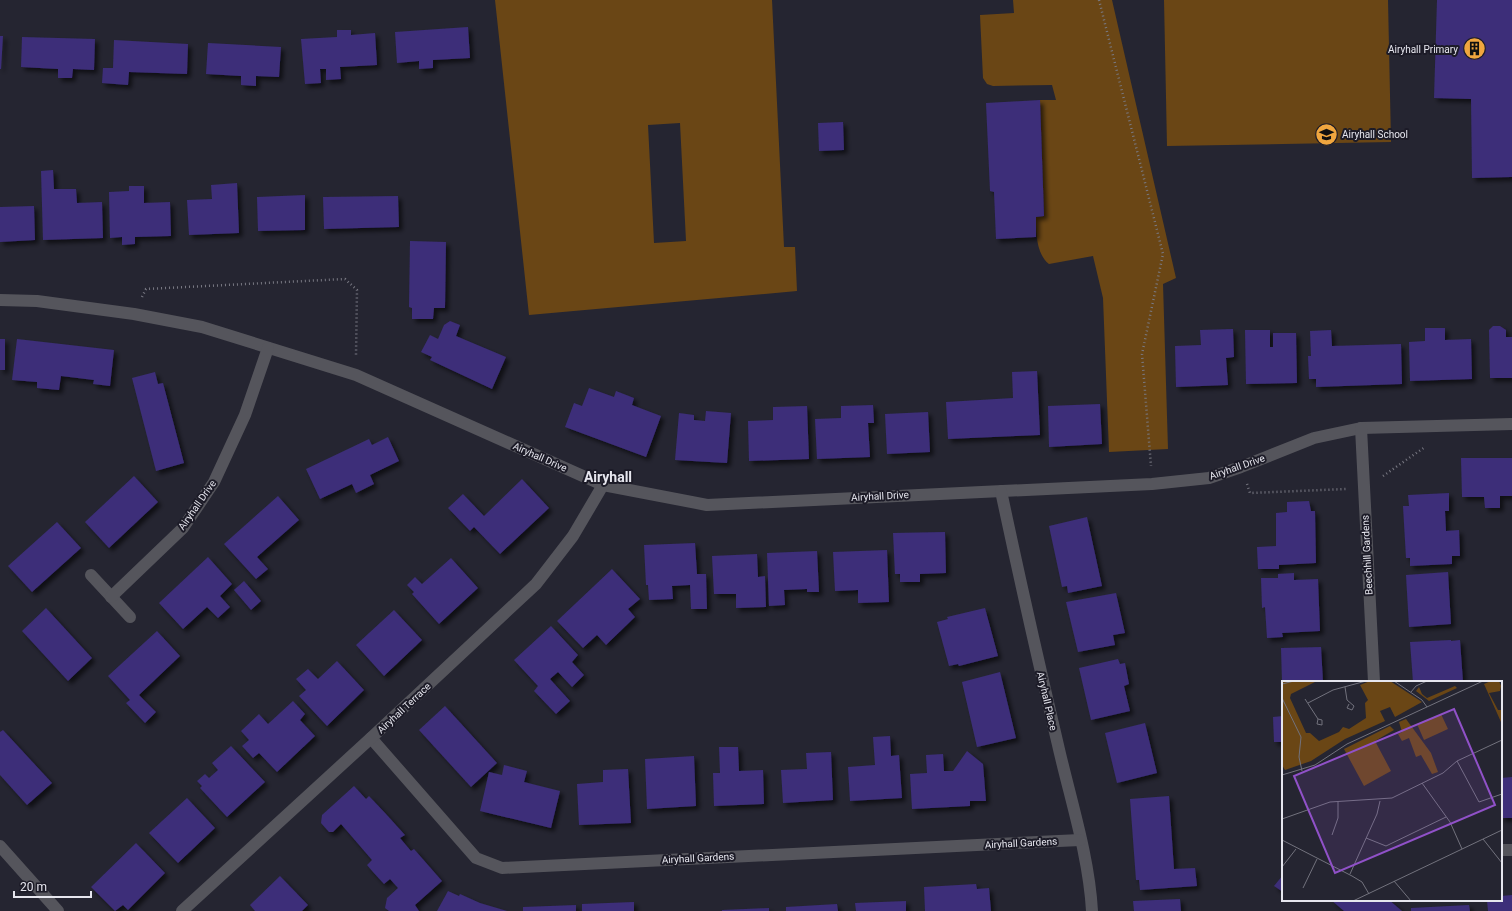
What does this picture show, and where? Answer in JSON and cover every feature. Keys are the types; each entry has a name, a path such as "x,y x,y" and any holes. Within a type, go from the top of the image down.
{"street":[{"name":"Airyhall Drive","path":"0,300 37,301 134,314 202,327 356,375 603,485 708,505 1152,484 1209,478 1314,438 1361,428 1512,424"},
{"name":"Airyhall Drive","path":"111,596 183,528 214,482 245,415 268,348"},
{"name":"Beechhill Gardens","path":"1361,428 1374,681"},
{"name":"Airyhall Terrace","path":"182,911 536,584 573,536 603,485"},
{"name":"Airyhall Place","path":"1000,491 1080,840 1091,897 1092,911"},
{"path":"91,575 130,618"},
{"name":"Airyhall Gardens","path":"371,738 476,858 502,868 1080,840"},
{"path":"0,846 58,911"}],"path":[{"path":"1099,0 1163,254 1142,354 1152,484"},
{"path":"134,314 146,289 345,280 357,290 356,375"}],"shaded area":[{"path":"495,0 772,0 784,247 795,247 797,291 529,315","holes":["680,123 686,241 654,243 648,125"]},
{"path":"1013,0 1112,0 1176,278 1163,284 1168,449 1109,452 1103,298 1093,256 1049,264 1041,255 1039,249 1036,217 1044,216 1040,100 1056,100 1052,85 993,86 987,84 983,78 980,15 1014,13"},
{"path":"1164,0 1388,0 1391,142 1167,146"}],"building":[{"name":"Airyhall Primary","path":"1437,0 1512,0 1512,177 1472,178 1471,99 1434,98"},
{"path":"468,27 470,58 433,60 433,68 419,69 419,61 397,63 395,32"},
{"path":"337,30 351,30 351,35 375,33 377,65 340,67 341,79 326,80 326,69 320,69 321,83 305,84 301,39 337,37"},
{"path":"0,36 3,36 1,69 0,69"},
{"path":"22,37 95,39 94,70 73,69 72,78 58,78 58,69 21,67"},
{"path":"114,40 188,44 187,74 129,72 128,85 102,83 103,68 113,68"},
{"path":"208,43 281,47 279,77 256,76 256,86 241,85 241,76 206,74"},
{"path":"1040,100 1044,216 1036,217 1036,237 996,239 994,192 990,191 986,103"},
{"path":"843,122 844,150 819,151 818,123"},
{"path":"53,170 54,189 76,189 77,203 102,202 103,238 43,240 41,171"},
{"path":"237,183 239,233 189,235 187,200 212,199 211,185"},
{"path":"129,186 144,186 144,203 170,202 171,236 135,237 135,244 122,245 122,237 110,238 109,192 129,191"},
{"path":"305,195 305,230 258,231 257,197"},
{"path":"398,196 399,227 324,229 323,197"},
{"path":"34,206 35,240 0,242 0,207"},
{"path":"410,241 446,242 445,308 434,308 433,319 412,319 412,308 409,307"},
{"path":"450,321 460,325 456,336 506,357 492,389 430,360 432,357 421,352 430,335 438,339 444,325"},
{"path":"1493,326 1500,326 1506,330 1506,337 1512,337 1512,378 1490,378 1489,330"},
{"path":"1425,328 1445,328 1445,340 1471,339 1472,379 1410,381 1409,342 1425,341"},
{"path":"1233,329 1234,357 1226,358 1228,385 1176,387 1175,346 1201,345 1200,330"},
{"path":"1245,330 1270,330 1270,347 1273,347 1273,333 1296,333 1297,383 1246,384"},
{"path":"1331,330 1332,346 1401,344 1402,384 1316,387 1316,379 1309,379 1308,356 1311,356 1310,331"},
{"path":"0,339 5,339 5,370 0,370"},
{"path":"17,339 114,350 110,386 93,384 94,380 61,376 59,390 37,388 37,382 12,380"},
{"path":"1037,371 1040,435 948,439 946,402 1013,398 1012,372"},
{"path":"155,372 158,384 163,383 184,463 156,471 132,378"},
{"path":"589,388 614,397 616,391 634,398 632,405 661,416 646,457 565,427 574,403 582,406"},
{"path":"1100,404 1102,444 1049,447 1048,406"},
{"path":"873,405 874,423 868,423 870,457 817,459 815,419 841,418 841,406"},
{"path":"807,406 809,459 749,461 748,421 773,420 773,407"},
{"path":"706,411 731,413 727,463 675,460 679,413 694,415 694,420 705,421"},
{"path":"928,412 930,452 887,454 885,414"},
{"path":"388,437 399,461 370,475 374,484 356,493 352,484 320,499 306,469 369,439 372,445"},
{"path":"1461,458 1512,458 1512,496 1500,496 1500,508 1485,508 1484,497 1462,497"},
{"path":"134,476 158,502 109,548 85,522"},
{"path":"522,479 549,508 500,554 474,527 470,531 448,508 463,494 484,516"},
{"path":"1449,493 1449,511 1445,511 1446,531 1459,530 1460,556 1452,556 1452,564 1410,566 1410,558 1406,558 1403,506 1409,506 1408,495"},
{"path":"278,496 299,520 257,557 268,569 256,579 224,544"},
{"path":"1309,501 1311,511 1315,511 1316,563 1279,565 1279,569 1258,569 1257,547 1276,546 1276,513 1287,512 1287,502"},
{"path":"1087,517 1102,586 1068,593 1067,586 1062,587 1049,526"},
{"path":"57,522 81,548 32,592 8,566"},
{"path":"945,532 946,573 920,574 920,582 900,582 900,574 895,574 893,533"},
{"path":"695,543 697,574 706,574 707,609 691,609 690,585 672,586 673,599 649,600 648,585 646,585 644,545"},
{"path":"887,550 889,602 858,603 858,590 835,591 833,552"},
{"path":"817,551 819,592 807,592 807,589 784,590 785,605 769,606 767,553"},
{"path":"757,554 758,577 765,576 766,607 736,608 736,594 714,594 712,556"},
{"path":"208,557 232,584 220,596 230,607 218,618 207,607 183,629 159,603"},
{"path":"451,558 478,588 439,624 412,594 414,592 407,585 415,577 422,584"},
{"path":"612,569 640,599 628,609 635,617 606,645 597,635 583,648 557,621"},
{"path":"1448,572 1451,624 1409,627 1406,575"},
{"path":"1294,573 1294,580 1318,579 1320,631 1282,633 1283,637 1267,638 1265,607 1262,608 1261,578 1278,578 1278,574"},
{"path":"244,581 261,601 251,610 234,590"},
{"path":"1116,593 1125,633 1113,635 1115,645 1078,652 1066,602"},
{"path":"46,608 92,658 68,681 22,631"},
{"path":"985,608 998,656 959,666 958,664 949,666 937,622 948,619 947,617"},
{"path":"394,610 422,640 384,676 356,645"},
{"path":"551,626 578,655 572,662 584,675 572,687 558,672 550,679 570,701 556,714 534,691 538,686 514,660"},
{"path":"157,631 180,656 139,695 156,712 145,723 126,703 130,700 108,676"},
{"path":"1460,640 1463,681 1413,681 1410,642"},
{"path":"1321,647 1323,681 1282,682 1281,648"},
{"path":"1118,659 1120,664 1125,663 1129,684 1124,686 1130,711 1091,720 1079,668"},
{"path":"337,661 364,690 327,726 299,696 306,690 296,679 308,669 318,679"},
{"path":"1000,672 1016,738 977,747 962,682"},
{"path":"293,701 305,714 300,720 315,736 277,772 259,753 253,758 242,746 249,740 241,731 259,714 268,724"},
{"path":"445,706 497,763 471,787 419,730"},
{"path":"1282,716 1282,742 1274,742 1273,717"},
{"path":"1145,723 1157,773 1117,783 1105,733"},
{"path":"3,730 52,783 27,805 0,775 0,732"},
{"path":"890,736 891,756 899,755 902,798 850,801 848,767 875,765 873,737"},
{"path":"231,746 265,782 227,817 200,788 202,786 197,781 205,774 209,778 218,770 212,763"},
{"path":"719,747 738,747 739,771 763,770 764,804 714,806 713,773 720,773"},
{"path":"967,751 983,764 986,801 970,801 970,806 912,809 910,774 927,773 926,755 943,754 944,771 953,771"},
{"path":"831,752 833,800 783,803 781,770 807,769 806,753"},
{"path":"694,756 696,806 647,809 645,759"},
{"path":"504,765 527,771 524,782 560,791 551,828 480,811 489,772 502,775"},
{"path":"628,769 631,823 579,825 577,784 603,782 603,770"},
{"path":"1512,777 1512,818 1502,818 1502,778"},
{"path":"354,786 366,799 369,796 386,814 405,835 400,838 411,851 414,849 442,881 415,905 419,911 389,911 385,908 387,898 398,888 390,879 384,884 373,872 367,865 372,860 341,824 333,832 329,832 321,823 322,815"},
{"path":"1169,796 1174,869 1195,868 1197,886 1140,890 1139,880 1136,880 1130,799"},
{"path":"187,798 215,828 178,863 149,833"},
{"path":"136,843 165,873 128,910 123,905 115,911 91,887"},
{"path":"280,876 308,905 302,911 255,911 250,905"},
{"path":"1282,876 1282,891 1274,886"},
{"path":"976,884 977,889 989,888 991,911 925,911 924,887"},
{"path":"448,891 459,896 460,894 480,903 507,911 437,911"},
{"path":"1512,895 1512,911 1488,911 1487,901 1502,901 1502,896"},
{"path":"1180,899 1181,911 1134,911 1133,901"},
{"path":"906,901 906,911 856,911 855,903"},
{"path":"1332,901 1390,901 1402,911 1344,911"},
{"path":"634,902 634,911 582,911 582,904"},
{"path":"837,904 838,911 786,911 786,907"},
{"path":"576,905 576,911 523,911 523,907"},
{"path":"1469,905 1470,911 1411,911 1411,908"},
{"path":"769,908 769,911 722,911 722,910"}],"place":[{"name":"Airyhall Primary","path":"1474,49"},
{"name":"Airyhall School","path":"1327,134"}],"district":[{"name":"Airyhall","path":"608,477"}]}
